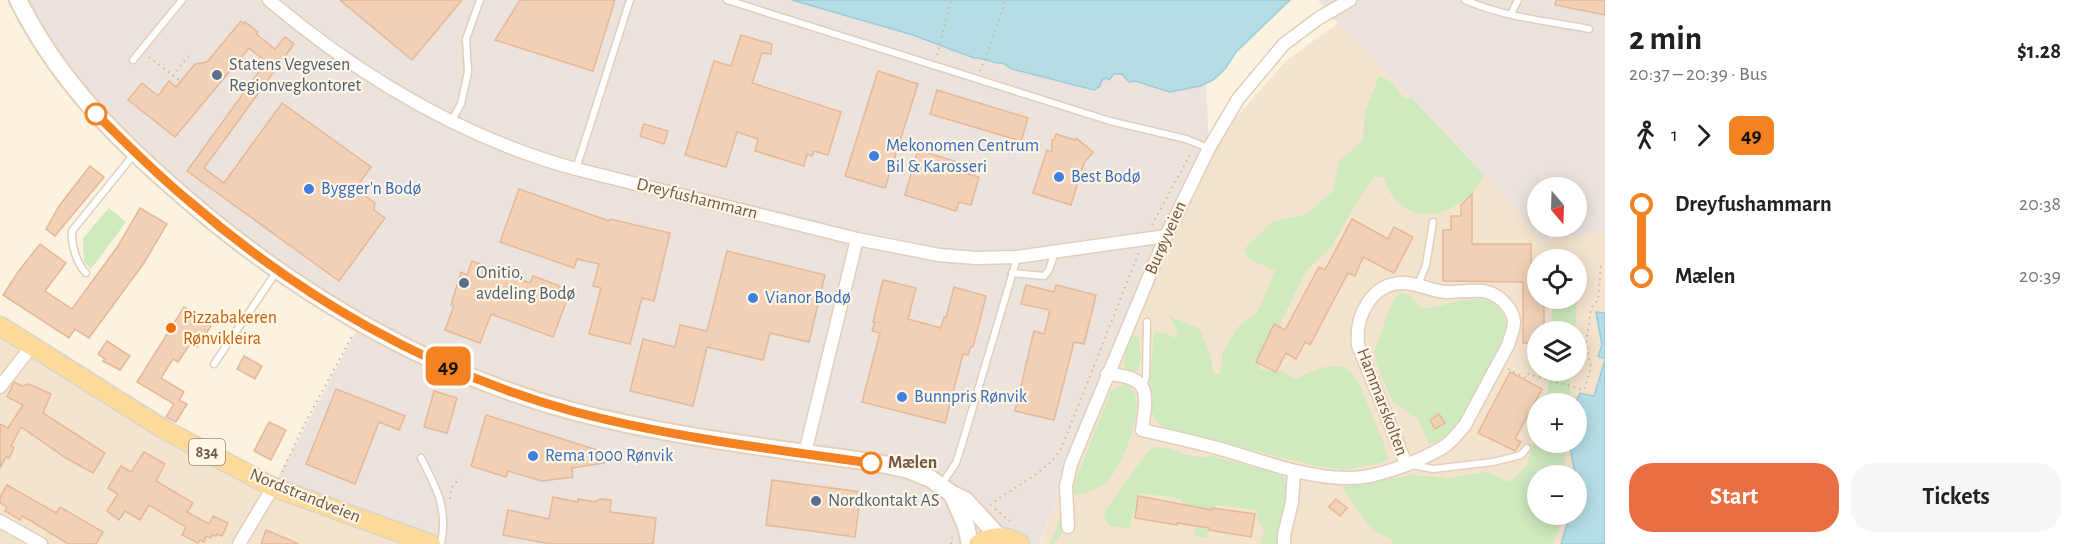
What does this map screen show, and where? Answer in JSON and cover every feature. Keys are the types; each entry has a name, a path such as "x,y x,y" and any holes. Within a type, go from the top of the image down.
{"main road":[{"name":"Nordstrandveien","path":"0,326 165,430 276,482 430,544"},
{"path":"978,544 984,540 999,537 1020,544"}],"street":[{"path":"18,0 54,62 87,104 135,153 198,209 278,270 360,324 476,378 572,411 663,431 900,467 923,475 965,500 999,537"},
{"name":"Dreyfushammarn","path":"269,0 373,78 451,122 544,160 576,169 857,239 939,255 976,258 1017,257 1166,236"},
{"name":"Burøyveien","path":"1068,526 1066,486 1071,464 1166,236 1209,148 1238,99 1284,44 1319,18 1350,0"},
{"path":"805,453 857,239"},
{"name":"Hammarskolten","path":"1143,387 1146,397 1142,430 1198,442 1294,471 1348,479 1370,476 1406,464 1444,447 1465,425 1508,345 1514,321 1506,305 1497,296 1484,291 1444,292 1408,283 1396,284 1376,293 1368,301 1357,334 1358,345 1406,464"},
{"path":"0,387 31,347"},
{"path":"1107,374 1125,375 1135,379 1143,387"},
{"path":"1284,544 1292,502 1294,471"},
{"path":"239,544 276,482"},
{"path":"946,490 966,526 970,544"},
{"path":"0,520 41,544"}],"lane":[{"path":"133,60 182,0"},
{"path":"451,122 461,104 468,72 466,39 480,0"},
{"path":"576,169 630,0"},
{"path":"728,0 1110,121 1209,148"},
{"path":"1465,0 1478,6 1510,14 1589,29"},
{"path":"1510,14 1518,0"},
{"path":"86,273 80,267 72,231 135,153"},
{"path":"1418,286 1426,265 1434,222"},
{"path":"1012,273 1044,276 1049,270 1055,252"},
{"path":"946,490 963,444 1017,257"},
{"path":"214,364 278,270"},
{"path":"1143,387 1146,377 1147,322"},
{"path":"1406,464 1433,469 1493,462 1521,455 1527,448"},
{"path":"421,458 438,491 442,508 441,544"}],"path":[{"path":"938,50 951,0"},
{"path":"982,65 1005,0"},
{"path":"141,50 180,81"},
{"path":"173,76 188,56"},
{"path":"990,505 1046,466 1061,449 1146,239"},
{"path":"1497,364 1526,378 1528,374 1584,390 1591,367 1586,344 1591,308 1598,300 1601,266"},
{"path":"276,482 347,345 353,335 359,338"},
{"path":"442,508 449,507 452,487 460,478"}],"shaded area":[{"path":"18,0 792,0 913,35 974,58 982,57 999,64 1003,62 1012,69 1094,90 1102,80 1115,74 1122,74 1135,81 1170,92 1206,83 1209,148 1166,236 1039,544 422,544 273,487 360,324 291,280 87,104"},
{"path":"1318,0 1605,0 1605,232 1587,234 1587,177 1527,177 1527,223 1447,133 1329,14"},
{"path":"1338,23 1447,133 1527,223 1527,237 1539,237 1542,240 1587,237 1587,234 1605,232 1605,313 1596,312 1602,345 1598,356 1605,360 1594,396 1587,397 1587,393 1527,393 1527,453 1571,453 1574,465 1527,465 1527,525 1567,525 1561,544 1040,544 1107,374 1209,148 1286,61"},
{"path":"1539,237 1566,237 1542,240"},
{"path":"0,326 273,487 432,544 0,544"}],"green space":[{"path":"1379,76 1390,81 1405,99 1411,97 1484,175 1478,186 1458,204 1446,210 1421,214 1409,210 1398,202 1386,185 1385,178 1375,176 1358,200 1332,246 1306,271 1258,369 1283,372 1295,379 1326,367 1337,366 1346,369 1360,385 1388,459 1382,463 1344,470 1317,466 1171,430 1161,425 1154,416 1150,394 1154,333 1163,332 1176,338 1178,333 1169,316 1200,329 1210,354 1214,374 1220,374 1223,352 1238,327 1258,311 1275,270 1248,259 1244,249 1272,222 1307,214 1333,191 1339,161 1362,141 1366,109"},
{"path":"109,208 126,222 91,269 84,262 83,238"},
{"path":"1400,292 1410,296 1422,309 1462,300 1483,300 1500,309 1506,321 1504,335 1483,380 1462,416 1440,440 1429,444 1418,419 1393,402 1380,373 1374,352 1391,305"},
{"path":"1552,309 1576,309 1576,321 1552,321"},
{"path":"1132,336 1139,338 1141,358 1137,372 1126,369 1124,361"},
{"path":"1548,381 1570,381 1570,393 1547,393"},
{"path":"1126,384 1132,388 1137,403 1134,425 1121,461 1110,478 1098,488 1072,495 1066,526 1054,544 1050,544 1112,389"},
{"path":"1156,447 1197,457 1211,456 1281,474 1287,483 1288,495 1280,542 1260,544 1264,530 1257,518 1256,510 1217,505 1216,512 1212,511 1208,538 1195,536 1194,528 1198,528 1201,511 1183,507 1182,499 1139,493 1129,529 1109,526 1104,517 1105,511 1148,451"},
{"path":"1530,453 1565,453 1565,465 1527,465"},
{"path":"1527,465 1527,525 1560,525 1553,544 1393,544 1391,539 1372,530 1342,487 1412,475 1450,478 1487,472 1510,482"}],"water":[{"path":"792,0 1290,0 1236,52 1225,69 1213,80 1200,86 1170,92 1135,81 1129,82 1122,74 1114,74 1109,80 1106,78 1102,80 1100,86 1094,90 1012,69 1003,63 974,58 913,35"},
{"path":"1596,312 1605,313 1605,359 1598,356 1602,345"},
{"path":"1605,360 1605,544 1561,544 1567,525 1587,525 1587,465 1574,465 1571,453 1587,453 1587,394 1594,396"}],"building":[{"path":"340,0 462,0 412,60"},
{"path":"520,0 615,0 593,71 495,40"},
{"path":"1556,0 1605,0 1605,15 1555,5"},
{"path":"241,21 258,32 256,34 275,49 285,37 294,44 204,168 224,183 282,103 371,167 358,185 362,188 360,192 375,203 374,210 385,218 339,281 187,171 266,62 249,48 175,137 128,100 142,83 158,96 169,81 176,87 195,64 207,62"},
{"path":"741,35 772,44 771,54 762,53 752,83 841,112 828,155 814,151 812,156 807,154 804,166 755,151 758,139 737,132 726,167 685,155 714,61 731,66"},
{"path":"878,71 918,84 885,188 845,176"},
{"path":"937,90 1028,118 1021,141 930,114"},
{"path":"644,124 668,131 664,144 640,136"},
{"path":"1056,134 1075,140 1076,138 1093,152 1084,163 1071,205 1033,193 1047,150 1052,152 1052,140"},
{"path":"918,150 970,166 968,174 979,177 971,205 959,202 956,211 905,195"},
{"path":"90,166 104,177 55,236 46,229 59,206"},
{"path":"519,189 609,221 610,219 670,233 654,301 642,298 630,344 589,334 601,288 593,286 599,264 577,259 574,268 500,242"},
{"path":"1472,194 1472,244 1531,244 1531,249 1527,249 1527,309 1544,309 1544,321 1527,321 1527,343 1523,343 1523,282 1443,281 1443,230 1451,230 1451,216 1461,216 1461,205"},
{"path":"140,208 167,224 144,263 89,338 75,329 69,338 3,295 40,244 66,263 45,291 72,309 118,246"},
{"path":"1352,219 1388,239 1394,227 1413,237 1394,273 1363,257 1355,276 1348,273 1310,345 1305,342 1296,359 1286,353 1276,372 1256,362 1274,324 1285,330 1319,267 1325,270"},
{"path":"727,251 825,275 809,342 770,333 763,360 707,347 693,406 630,391 643,339 675,347 680,325 707,331"},
{"path":"472,261 530,283 533,276 560,286 557,293 568,297 553,337 491,314 480,343 445,330 454,306 451,305 461,272 467,275"},
{"path":"883,280 916,288 908,319 941,328 954,287 986,296 973,347 971,346 968,355 963,354 945,423 862,402 880,333 872,331"},
{"path":"1026,285 1054,292 1056,285 1096,295 1084,344 1074,342 1054,420 1015,411 1034,331 1044,334 1050,310 1021,304"},
{"path":"184,307 211,326 197,347 191,343 178,362 173,359 161,378 184,392 179,400 187,404 176,422 166,417 174,404 137,382"},
{"path":"107,341 130,356 120,370 103,361 105,359 98,354"},
{"path":"244,356 262,366 255,379 237,369"},
{"path":"1510,372 1542,389 1540,393 1527,393 1527,417 1515,439 1521,442 1515,451 1478,433"},
{"path":"14,382 22,386 29,384 51,394 43,413 105,453 93,473 66,458 21,427 11,446 14,448 9,458 6,457 0,468 0,424 8,428 23,405 7,397"},
{"path":"336,389 405,416 399,430 379,422 355,484 306,464"},
{"path":"434,391 457,398 447,433 424,427"},
{"path":"1439,414 1445,423 1435,429 1430,420"},
{"path":"486,415 607,453 604,463 572,468 573,477 542,481 508,471 506,477 471,466"},
{"path":"269,422 286,430 271,460 254,451"},
{"path":"144,452 165,464 156,481 193,503 187,512 209,524 213,516 228,523 222,536 217,534 212,535 211,538 206,536 204,542 200,540 198,543 182,535 186,527 149,505 140,520 125,511 119,520 107,511 118,494 108,488 121,466 131,472"},
{"path":"772,480 861,492 855,537 766,525"},
{"path":"7,485 56,513 60,507 103,532 96,544 68,544 22,516 20,520 5,511 7,507 0,503 0,497"},
{"path":"1138,496 1212,510 1212,508 1255,514 1251,537 1209,530 1209,528 1135,518"},
{"path":"553,497 578,502 578,499 595,502 600,499 611,500 610,512 656,518 653,544 551,544 503,535 508,510 549,519"},
{"path":"1336,499 1347,508 1340,516 1329,507"},
{"path":"266,530 299,544 261,544"}],"bus line":[{"name":"49","path":"96,114 148,165 233,238 291,280 360,324 414,351 476,378 572,411 663,431 871,463"}],"place":[{"name":"Statens Vegvesen Regionvegkontoret","path":"217,75"},
{"name":"Mekonomen Centrum Bil & Karosseri","path":"874,156"},
{"name":"Best Bodø","path":"1059,177"},
{"name":"Bygger'n Bodø","path":"309,189"},
{"name":"Onitio, avdeling Bodø","path":"464,283"},
{"name":"Vianor Bodø","path":"753,298"},
{"name":"Pizzabakeren Rønvikleira","path":"171,328"},
{"name":"Bunnpris Rønvik","path":"902,397"},
{"name":"Rema 1000 Rønvik","path":"533,456"},
{"name":"Mælen","path":"871,463"},
{"name":"Nordkontakt AS","path":"816,501"}]}
